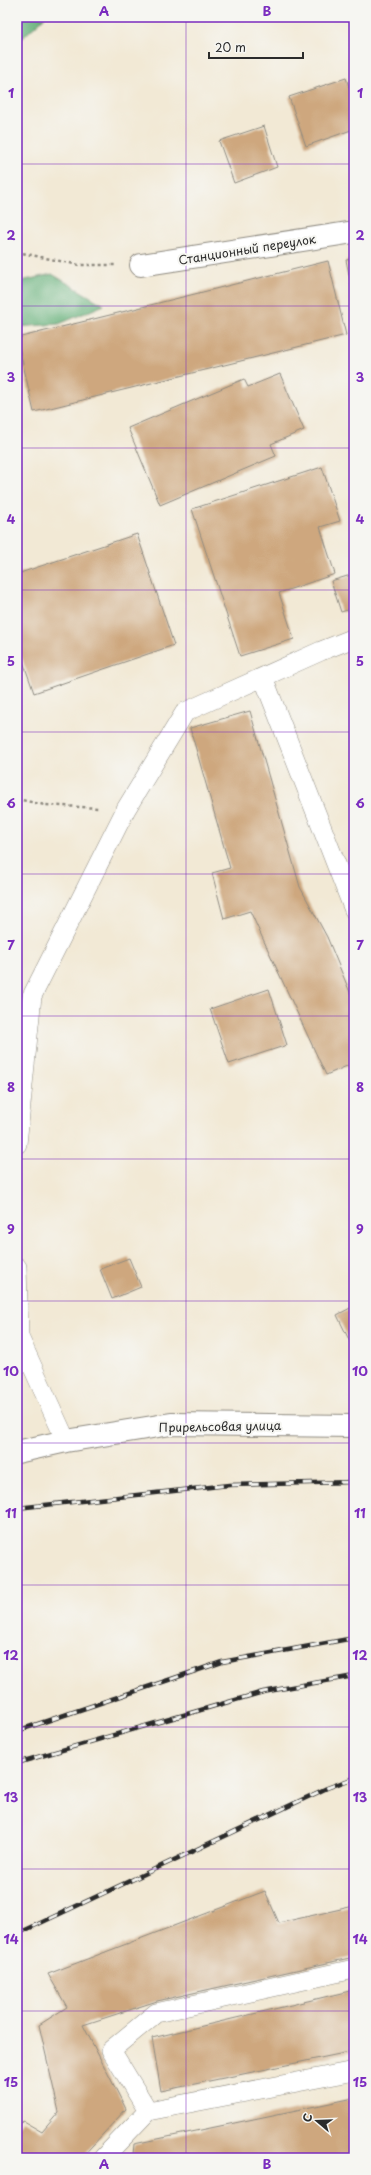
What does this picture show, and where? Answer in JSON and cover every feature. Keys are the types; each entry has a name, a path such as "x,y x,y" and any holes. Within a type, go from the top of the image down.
{"street":[{"name":"Станционный переулок","path":"141,265 354,232"},
{"name":"Прирельсовая улица","path":"17,1452 66,1441 172,1424 354,1426"}],"lane":[{"path":"17,1144 32,996 126,809 185,712 354,638"},
{"path":"264,677 354,910"},
{"path":"17,1267 19,1337 66,1441"},
{"path":"148,2110 111,2050 156,2013 354,1969"},
{"path":"104,2158 148,2110 354,2071"}],"path":[{"path":"17,252 78,265 141,265"},
{"path":"17,799 45,805 126,809"}],"green space":[{"path":"17,17 45,17 17,43"},
{"path":"52,274 104,305 59,324 17,327 17,282"}],"building":[{"path":"346,78 354,101 354,129 306,146 289,97"},
{"path":"264,126 277,167 234,183 219,141"},
{"path":"354,259 354,294 353,294 346,260"},
{"path":"328,261 346,335 34,412 17,338"},
{"path":"280,374 304,430 271,444 276,456 160,505 128,428 244,379 248,387"},
{"path":"322,467 340,521 320,527 335,574 279,593 294,639 240,656 192,509"},
{"path":"137,534 174,645 34,693 17,644 17,574"},
{"path":"354,574 354,608 341,612 331,581"},
{"path":"250,711 300,887 327,937 354,1002 354,1063 326,1075 250,911 224,919 212,873 230,868 190,728"},
{"path":"269,989 287,1045 229,1064 210,1009"},
{"path":"129,1258 141,1287 112,1299 100,1269"},
{"path":"354,1306 354,1350 337,1315"},
{"path":"265,1891 279,1923 354,1906 354,1957 157,2001 83,2025 126,2109 81,2158 17,2158 19,2154 17,2151 17,2126 23,2121 42,2132 59,2112 39,2025 67,2007 48,1974"},
{"path":"354,1990 354,2051 161,2091 152,2038"},
{"path":"354,2098 354,2158 119,2158 133,2155 134,2144"}],"railway":[{"path":"17,1508 229,1485 354,1482"},
{"path":"17,1731 222,1662 354,1638"},
{"path":"17,1763 263,1692 354,1676"},
{"path":"17,1934 327,1788 354,1778"}]}
